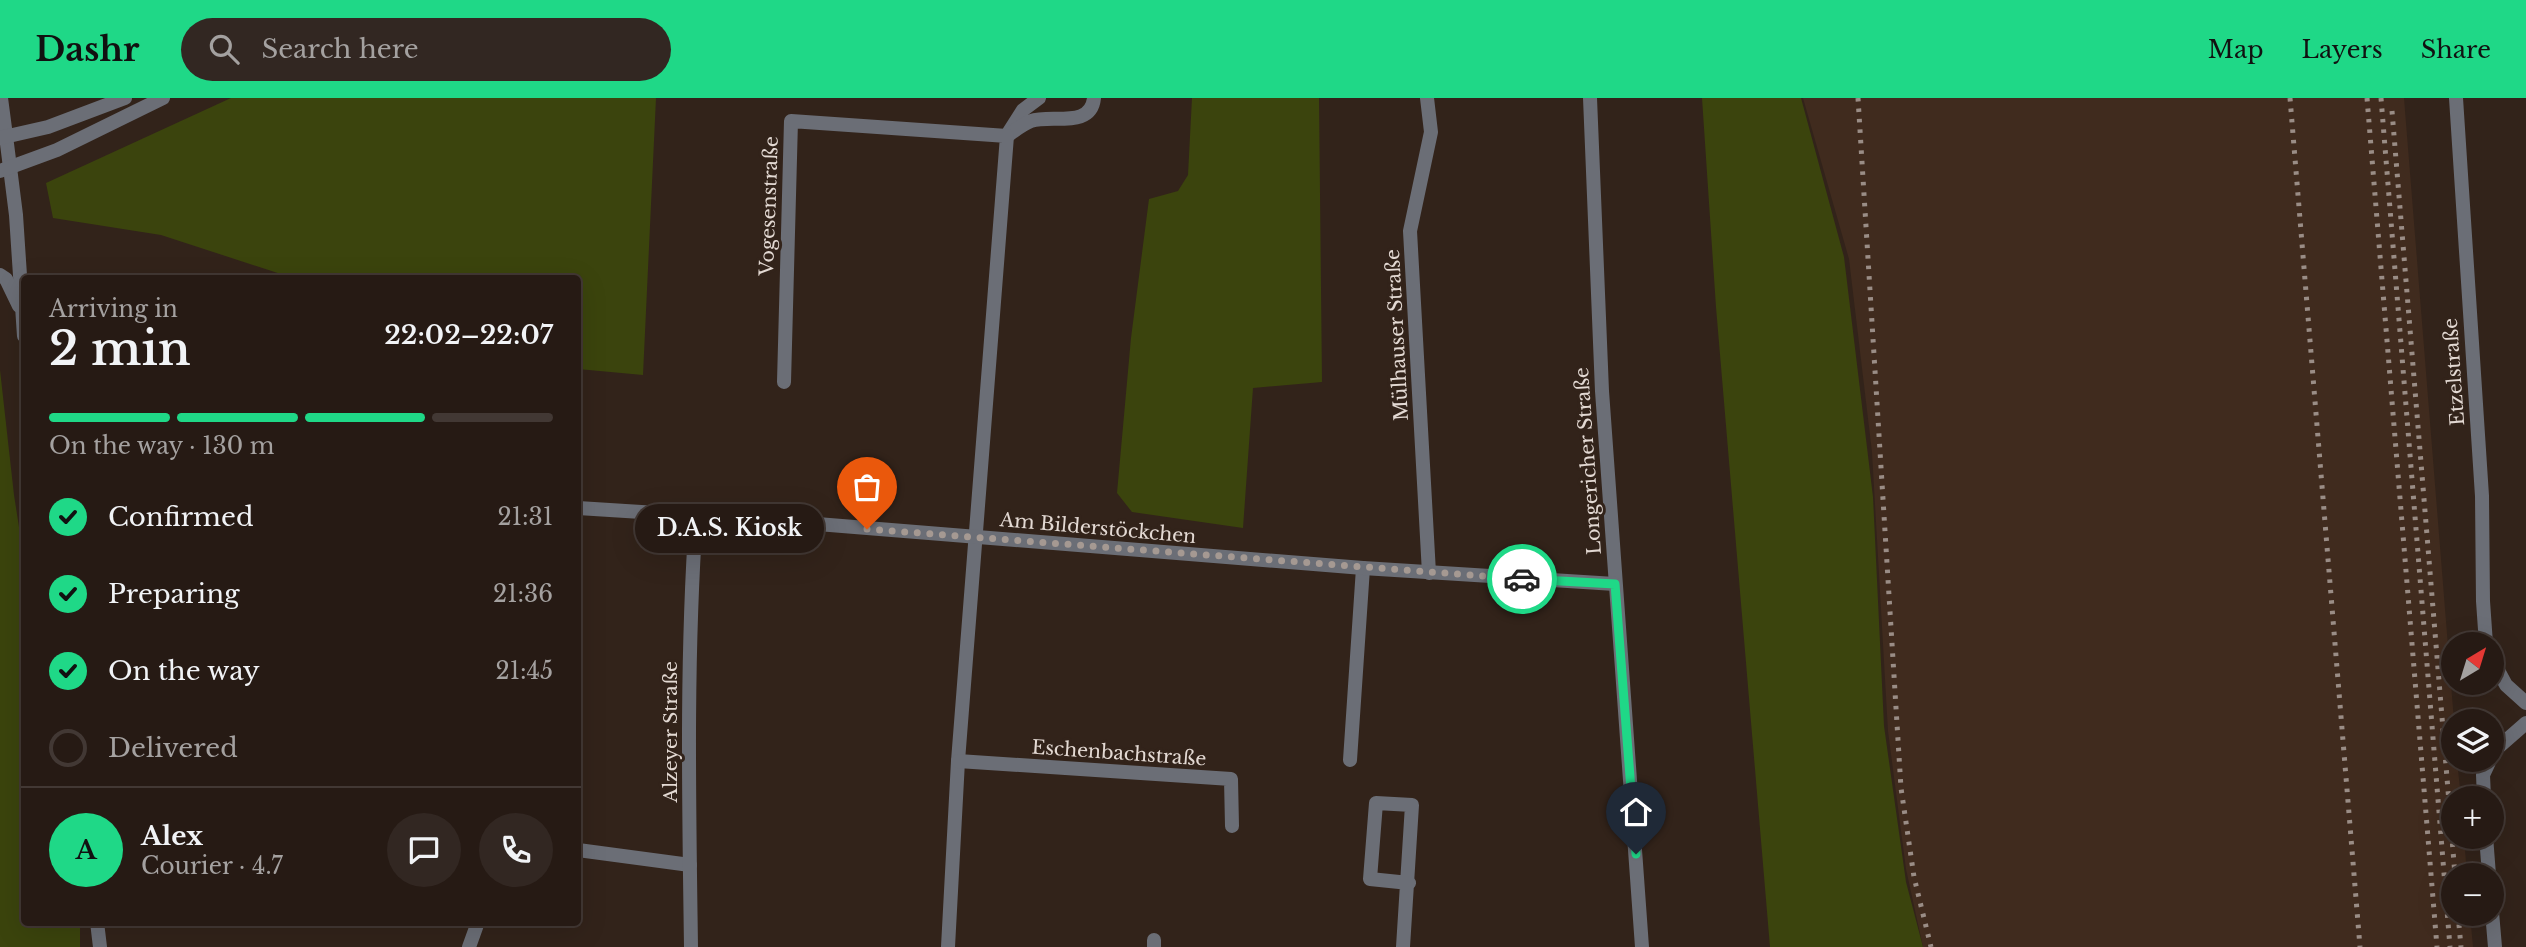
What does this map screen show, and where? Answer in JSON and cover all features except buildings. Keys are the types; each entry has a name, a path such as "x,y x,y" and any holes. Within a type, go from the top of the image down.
{"street":[{"path":"1,98 5,169 21,297"},
{"path":"3,137 48,127 125,98"},
{"path":"5,169 57,150 163,98"},
{"path":"948,947 958,761 1007,136 1023,110 1039,98"},
{"path":"1007,136 1030,121 1084,116 1094,98"},
{"name":"Mülhauser Straße","path":"1427,98 1431,132 1410,231 1429,573"},
{"name":"Longericher Straße","path":"1590,98 1600,365 1642,947"},
{"name":"Etzelstraße","path":"2456,98 2482,496 2485,632"},
{"name":"Vogesenstraße","path":"784,382 791,121 1007,136"},
{"path":"0,275 6,279 21,309"},
{"name":"Am Bilderstöckchen","path":"581,508 1429,573 1615,584"},
{"name":"Alzeyer Straße","path":"691,947 688,733 696,517"},
{"path":"1350,761 1363,568"},
{"path":"2504,681 2526,703"},
{"path":"2504,742 2526,723"},
{"name":"Eschenbachstraße","path":"958,761 1231,779 1232,827"},
{"path":"1404,947 1409,883 1412,805 1376,803 1370,878 1409,883"},
{"path":"581,850 690,865"},
{"path":"97,926 100,947"},
{"path":"469,947 477,926"},
{"path":"2493,926 2495,947"}],"shaded area":[{"path":"1803,98 2404,98 2447,632 2441,632 2441,695 2452,695 2453,709 2441,709 2441,772 2458,772 2460,786 2441,786 2441,849 2465,849 2466,863 2441,863 2441,926 2471,926 2473,947 1923,947 1906,869 1888,731 1872,452 1849,259"}],"green space":[{"path":"231,98 656,98 643,375 581,369 581,275 284,275 161,235 53,218 46,183"},
{"path":"1192,98 1319,98 1322,382 1253,388 1243,528 1132,512 1117,493 1131,338 1149,199 1178,191 1188,175"},
{"path":"1702,98 1801,98 1844,257 1873,497 1884,726 1906,882 1923,947 1770,947 1716,307"},
{"path":"0,370 21,540 21,926 80,926 80,947 0,947"}],"railway":[{"path":"1858,98 1901,788 1914,877 1931,947"},
{"path":"2290,98 2360,947"},
{"path":"2367,98 2437,947"},
{"path":"2381,98 2450,947"},
{"path":"2392,111 2454,863"},
{"path":"2459,926 2461,947"}],"way so far":[{"path":"867,529 1522,579"}],"place":[{"name":"D.A.S. Kiosk","path":"867,529"}],"route":[{"path":"1522,579 1615,584 1636,854"}]}
